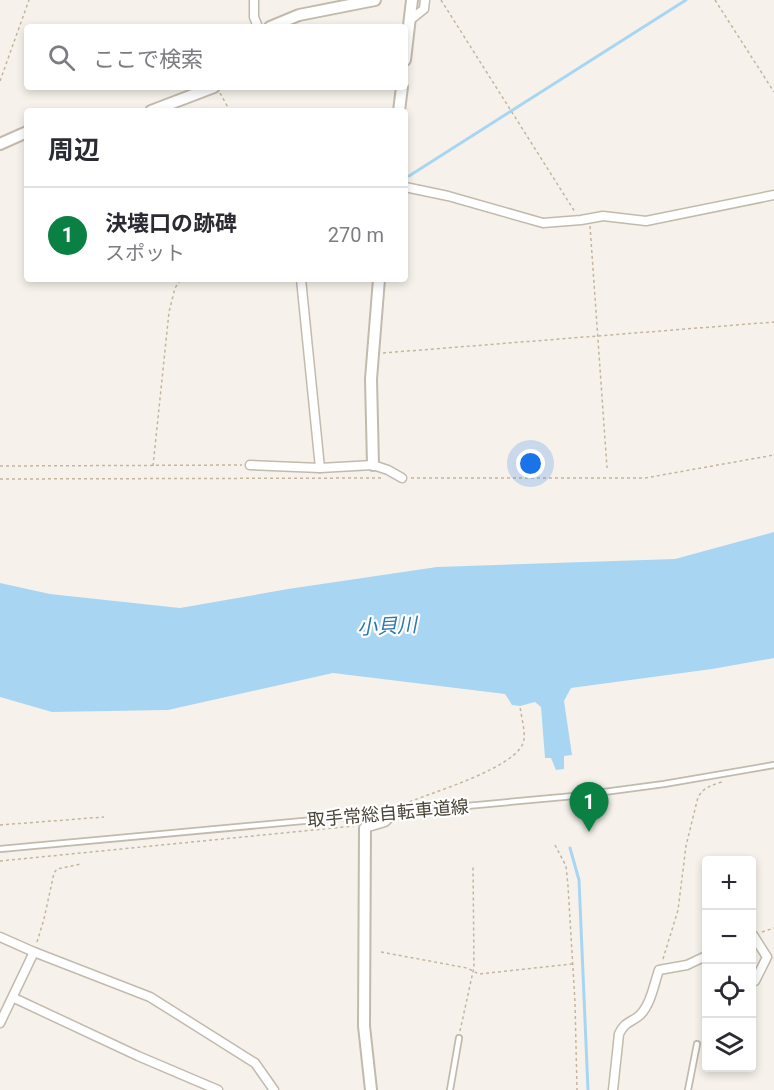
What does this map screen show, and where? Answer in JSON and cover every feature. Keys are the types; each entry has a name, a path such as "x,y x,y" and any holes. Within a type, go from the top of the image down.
{"street":[{"path":"254,0 254,17 257,24"},
{"path":"277,24 299,15 375,0"},
{"path":"408,31 412,0"},
{"path":"409,21 424,9 425,0"},
{"path":"159,108 208,90"},
{"path":"399,108 402,90"},
{"path":"0,144 24,133"},
{"path":"408,188 448,196 543,223 603,216 646,221 774,195"},
{"path":"301,282 320,468"},
{"path":"373,465 371,379 379,282"},
{"path":"250,465 320,468 373,465 402,478"},
{"path":"371,1090 364,1026 365,828 385,822 394,813"},
{"path":"0,937 150,997 255,1063 274,1090"},
{"path":"756,941 767,957 756,979"},
{"path":"0,1023 14,998 34,952"},
{"path":"613,1090 619,1034 623,1025 639,1016 646,1006 659,970 687,965 702,958"},
{"path":"14,998 138,1056 218,1090"}],"lane":[{"name":"取手常総自転車道線","path":"0,849 574,796 664,784 774,765"},
{"path":"450,1090 459,1038"},
{"path":"688,1090 696,1044"}],"path":[{"path":"0,81 29,0"},
{"path":"441,0 514,116 585,219 607,468"},
{"path":"714,0 774,92"},
{"path":"217,90 228,108"},
{"path":"153,466 169,312 175,288 179,282"},
{"path":"372,353 774,322"},
{"path":"0,466 250,465"},
{"path":"394,813 398,807 476,777 520,751 524,739 520,706"},
{"path":"659,970 678,910 686,846 698,797 702,790 709,786 729,780"},
{"path":"0,825 104,817"},
{"path":"0,861 349,826 365,828"},
{"path":"555,845 566,866 573,964 577,1090"},
{"path":"34,952 54,873 57,869 81,864"},
{"path":"459,1038 472,972 473,866"},
{"path":"756,934 774,928"},
{"path":"381,952 467,968 479,974 573,964"}],"water":[{"name":"小貝川","path":"774,532 774,658 712,669 571,688 564,701 572,755 564,756 564,769 556,770 551,758 545,758 541,707 535,702 520,706 512,705 505,694 333,673 168,710 52,712 0,697 0,583 50,594 180,608 437,567 675,559"}],"waterway":[{"path":"409,176 686,0"},
{"path":"570,848 579,880 588,1090"}],"place":[{"name":"決壊口の跡碑","path":"589,832"}]}
